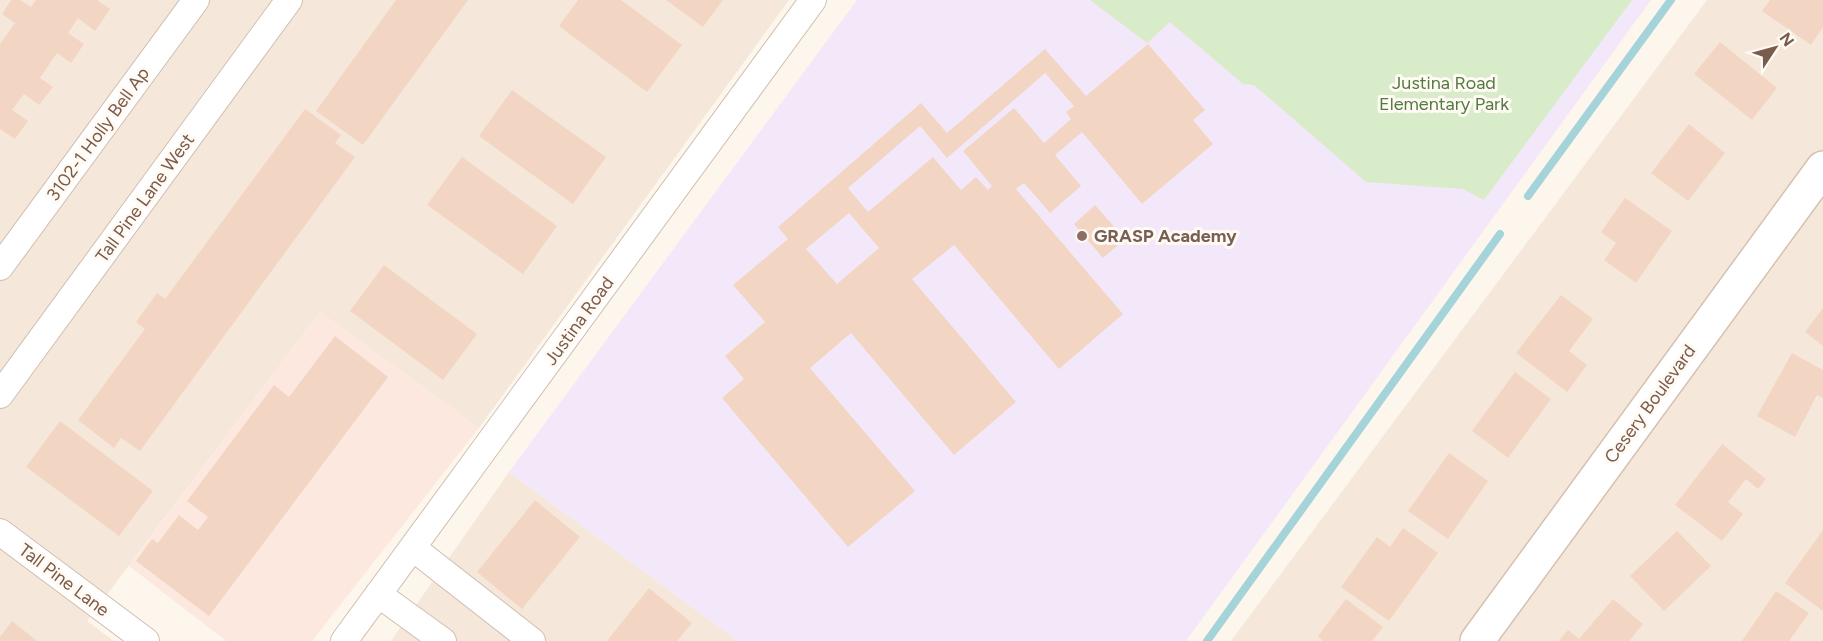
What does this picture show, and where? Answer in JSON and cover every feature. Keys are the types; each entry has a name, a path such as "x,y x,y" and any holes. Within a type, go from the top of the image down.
{"main road":[{"name":"Cesery Boulevard","path":"1477,641 1822,171"}],"street":[{"name":"3102-1 Holly Bell Ap","path":"0,267 196,0"},
{"name":"Tall Pine Lane West","path":"0,395 289,0"},
{"name":"Justina Road","path":"344,641 813,0"},
{"name":"Tall Pine Lane","path":"3,541 146,641"},
{"path":"412,548 532,641"},
{"path":"378,594 443,641"}],"shaded area":[{"path":"0,0 789,0 479,428 320,312 87,621 114,641 0,641"},
{"name":"GRASP Academy","path":"857,0 1651,0 1186,641 738,641 509,472"},
{"path":"1707,0 1823,0 1823,641 1231,641"},
{"path":"320,312 479,428 312,641 226,641 129,566"},
{"path":"509,472 738,641 391,641"}],"green space":[{"name":"Justina Road Elementary Park","path":"1090,0 1632,0 1484,200 1463,189 1366,182 1254,85 1243,84 1170,22 1147,43"}],"building":[{"path":"11,0 20,0 31,7 36,0 97,0 110,9 95,31 78,18 68,33 84,44 71,63 57,53 40,78 53,87 39,105 24,94 12,110 28,121 15,139 0,129 0,44 15,23 2,14"},
{"path":"396,0 468,0 363,145 316,111"},
{"path":"578,0 621,0 682,45 647,92 559,26"},
{"path":"666,0 723,0 703,27"},
{"path":"1770,0 1823,0 1823,27 1811,45 1762,11"},
{"path":"1720,42 1777,88 1752,120 1694,74"},
{"path":"1148,44 1205,110 1193,120 1213,144 1142,204 1082,132 1055,155 1081,186 1050,213 1024,183 1016,189 1123,314 1059,369 954,245 912,279 1016,402 954,455 851,333 810,368 915,491 848,547 722,398 744,379 725,356 765,322 733,285 788,239 778,227 921,103 947,133 1045,49 1086,96","holes":["1045,73 1074,106 1066,112 1071,119 1044,143 1014,108 963,151 992,186 988,190 976,177 961,190 933,157 868,212 848,188 920,126 947,158","849,213 879,248 837,284 806,249"]},
{"path":"512,90 606,157 573,204 479,136"},
{"path":"305,109 341,135 335,143 355,157 140,451 121,438 114,448 78,420 145,329 136,322 157,293 165,299"},
{"path":"1689,124 1725,153 1688,201 1651,173"},
{"path":"462,157 557,226 523,274 427,205"},
{"path":"1625,198 1672,231 1636,283 1604,260 1616,243 1601,232"},
{"path":"1095,205 1125,239 1103,258 1074,224"},
{"path":"384,265 477,334 443,380 350,311"},
{"path":"1561,295 1593,319 1569,351 1587,365 1567,392 1516,353"},
{"path":"1823,308 1823,346 1805,332"},
{"path":"335,336 388,377 209,616 136,561 152,539 158,543 179,515 198,530 208,517 187,501 274,385 289,397"},
{"path":"1792,353 1823,370 1823,398 1817,395 1795,437 1757,416"},
{"path":"1515,372 1551,399 1508,458 1472,431"},
{"path":"60,421 153,491 119,536 26,467"},
{"path":"1722,444 1766,479 1758,489 1746,479 1728,502 1743,514 1722,541 1675,505"},
{"path":"1449,453 1488,481 1448,539 1408,511"},
{"path":"535,500 580,537 522,609 477,572"},
{"path":"1403,528 1438,553 1389,621 1341,587 1377,537 1390,547"},
{"path":"1823,530 1823,611 1785,583"},
{"path":"1677,531 1711,566 1664,611 1630,576"},
{"path":"649,588 692,623 677,641 607,641"},
{"path":"1776,591 1809,613 1789,641 1742,641"},
{"path":"1346,599 1383,627 1372,641 1323,641 1318,636"},
{"path":"1613,599 1643,624 1629,641 1559,641 1568,630 1579,639"},
{"path":"12,621 37,641 0,641 0,637"}],"waterway":[{"path":"1528,196 1671,0"},
{"path":"1207,641 1500,234"}],"place":[{"name":"GRASP Academy","path":"1082,236"}]}
